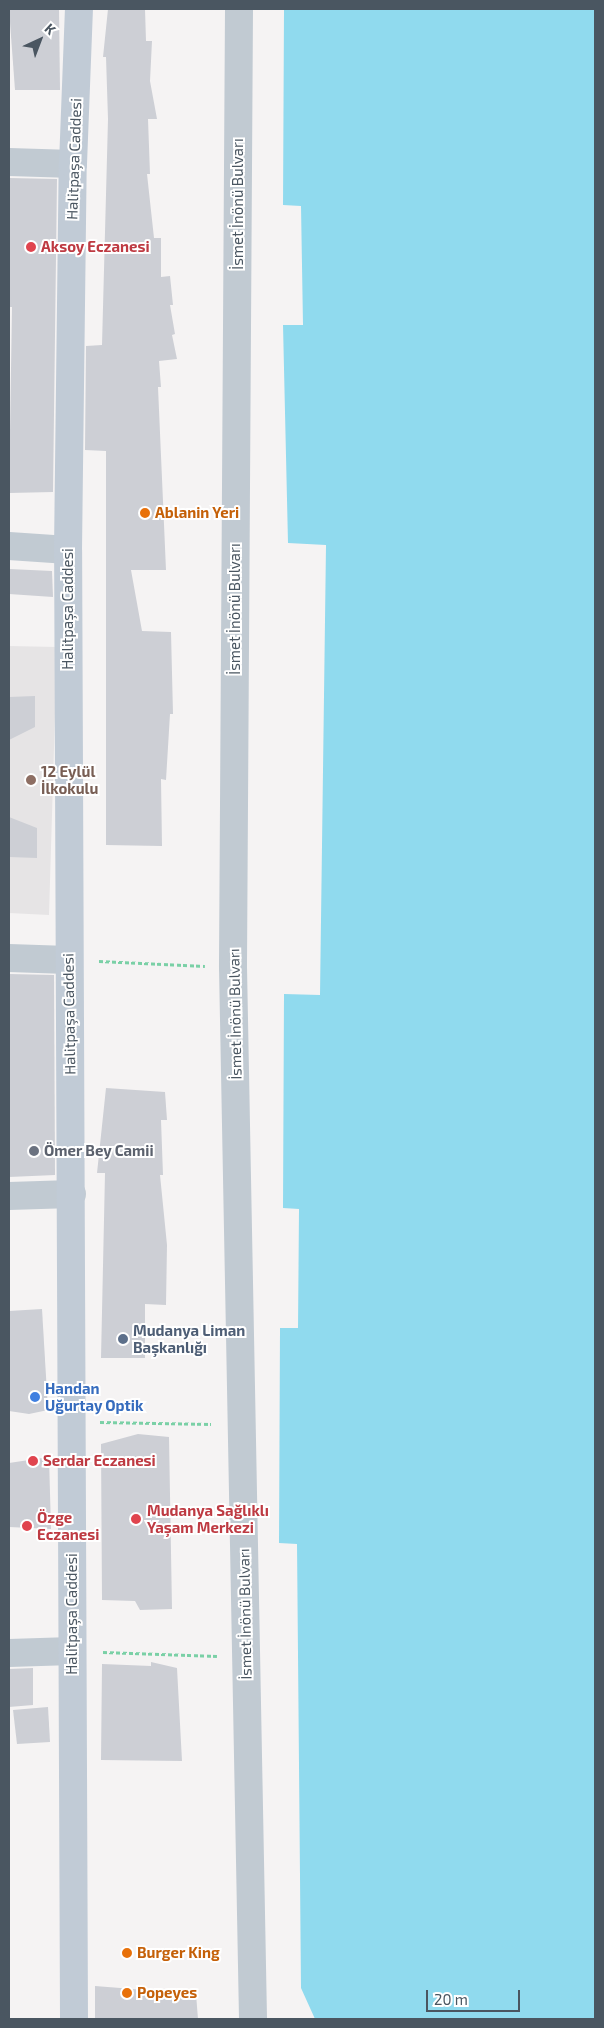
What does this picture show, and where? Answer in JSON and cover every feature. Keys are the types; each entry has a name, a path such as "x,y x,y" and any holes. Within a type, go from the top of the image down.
{"main road":[{"name":"Halitpaşa Caddesi","path":"74,2019 72,1194 68,960 68,550 72,164 79,9"}],"street":[{"name":"İsmet İnönü Bulvarı","path":"239,9 233,967 253,2019"},
{"path":"9,162 72,164"},
{"path":"9,546 68,550"},
{"path":"9,958 68,960"},
{"path":"9,1196 72,1194"},
{"path":"9,1653 72,1651"}],"path":[{"path":"68,960 233,967"},
{"path":"72,1421 242,1425"},
{"path":"72,1651 246,1657"}],"shaded area":[{"name":"12 Eylül İlkokulu","path":"9,646 57,647 49,915 9,913"}],"water":[{"path":"284,9 595,9 595,2019 315,2019 301,1988 297,1544 279,1543 280,1328 298,1328 299,1209 283,1208 284,994 320,995 326,545 288,543 283,325 303,325 301,206 283,205"}],"building":[{"path":"9,9 59,9 60,90 15,90"},
{"path":"108,9 145,9 146,41 152,41 150,81 157,119 148,119 150,174 147,174 154,238 161,238 161,277 170,276 173,305 170,305 175,334 172,335 177,359 159,361 161,387 158,387 166,570 131,570 142,631 171,632 173,714 170,714 166,780 161,779 162,846 106,845 106,451 85,450 86,346 102,345 108,119 106,57 103,57"},
{"path":"9,178 57,179 53,492 9,493 12,307 9,307"},
{"path":"9,569 52,571 53,597 9,594"},
{"path":"35,696 35,727 9,740 9,697"},
{"path":"9,817 37,828 37,858 9,857"},
{"path":"9,974 54,975 55,1175 9,1177"},
{"path":"106,1088 165,1092 167,1120 161,1120 163,1175 160,1175 167,1245 166,1305 145,1304 145,1358 101,1358 105,1173 97,1173"},
{"path":"42,1309 48,1410 29,1414 9,1411 9,1311"},
{"name":"Mudanya Sağlıklı Yaşam Merkezi","path":"138,1434 169,1437 172,1609 140,1610 135,1601 102,1600 101,1444"},
{"path":"49,1457 51,1529 9,1527 9,1463"},
{"path":"151,1662 177,1668 182,1761 101,1760 102,1664 151,1666"},
{"path":"33,1668 33,1705 9,1707 9,1669"},
{"path":"48,1707 50,1742 17,1744 13,1710"},
{"path":"95,1986 196,1994 198,2019 95,2019"}],"place":[{"name":"Aksoy Eczanesi","path":"31,247"},
{"name":"Ablanin Yeri","path":"145,513"},
{"name":"12 Eylül İlkokulu","path":"31,780"},
{"name":"Ömer Bey Camii","path":"34,1151"},
{"name":"Mudanya Liman Başkanlığı","path":"123,1339"},
{"name":"Handan Uğurtay Optik","path":"35,1397"},
{"name":"Serdar Eczanesi","path":"33,1461"},
{"name":"Mudanya Sağlıklı Yaşam Merkezi","path":"136,1519"},
{"name":"Özge Eczanesi","path":"27,1526"},
{"name":"Burger King","path":"127,1953"},
{"name":"Popeyes","path":"127,1993"}]}
